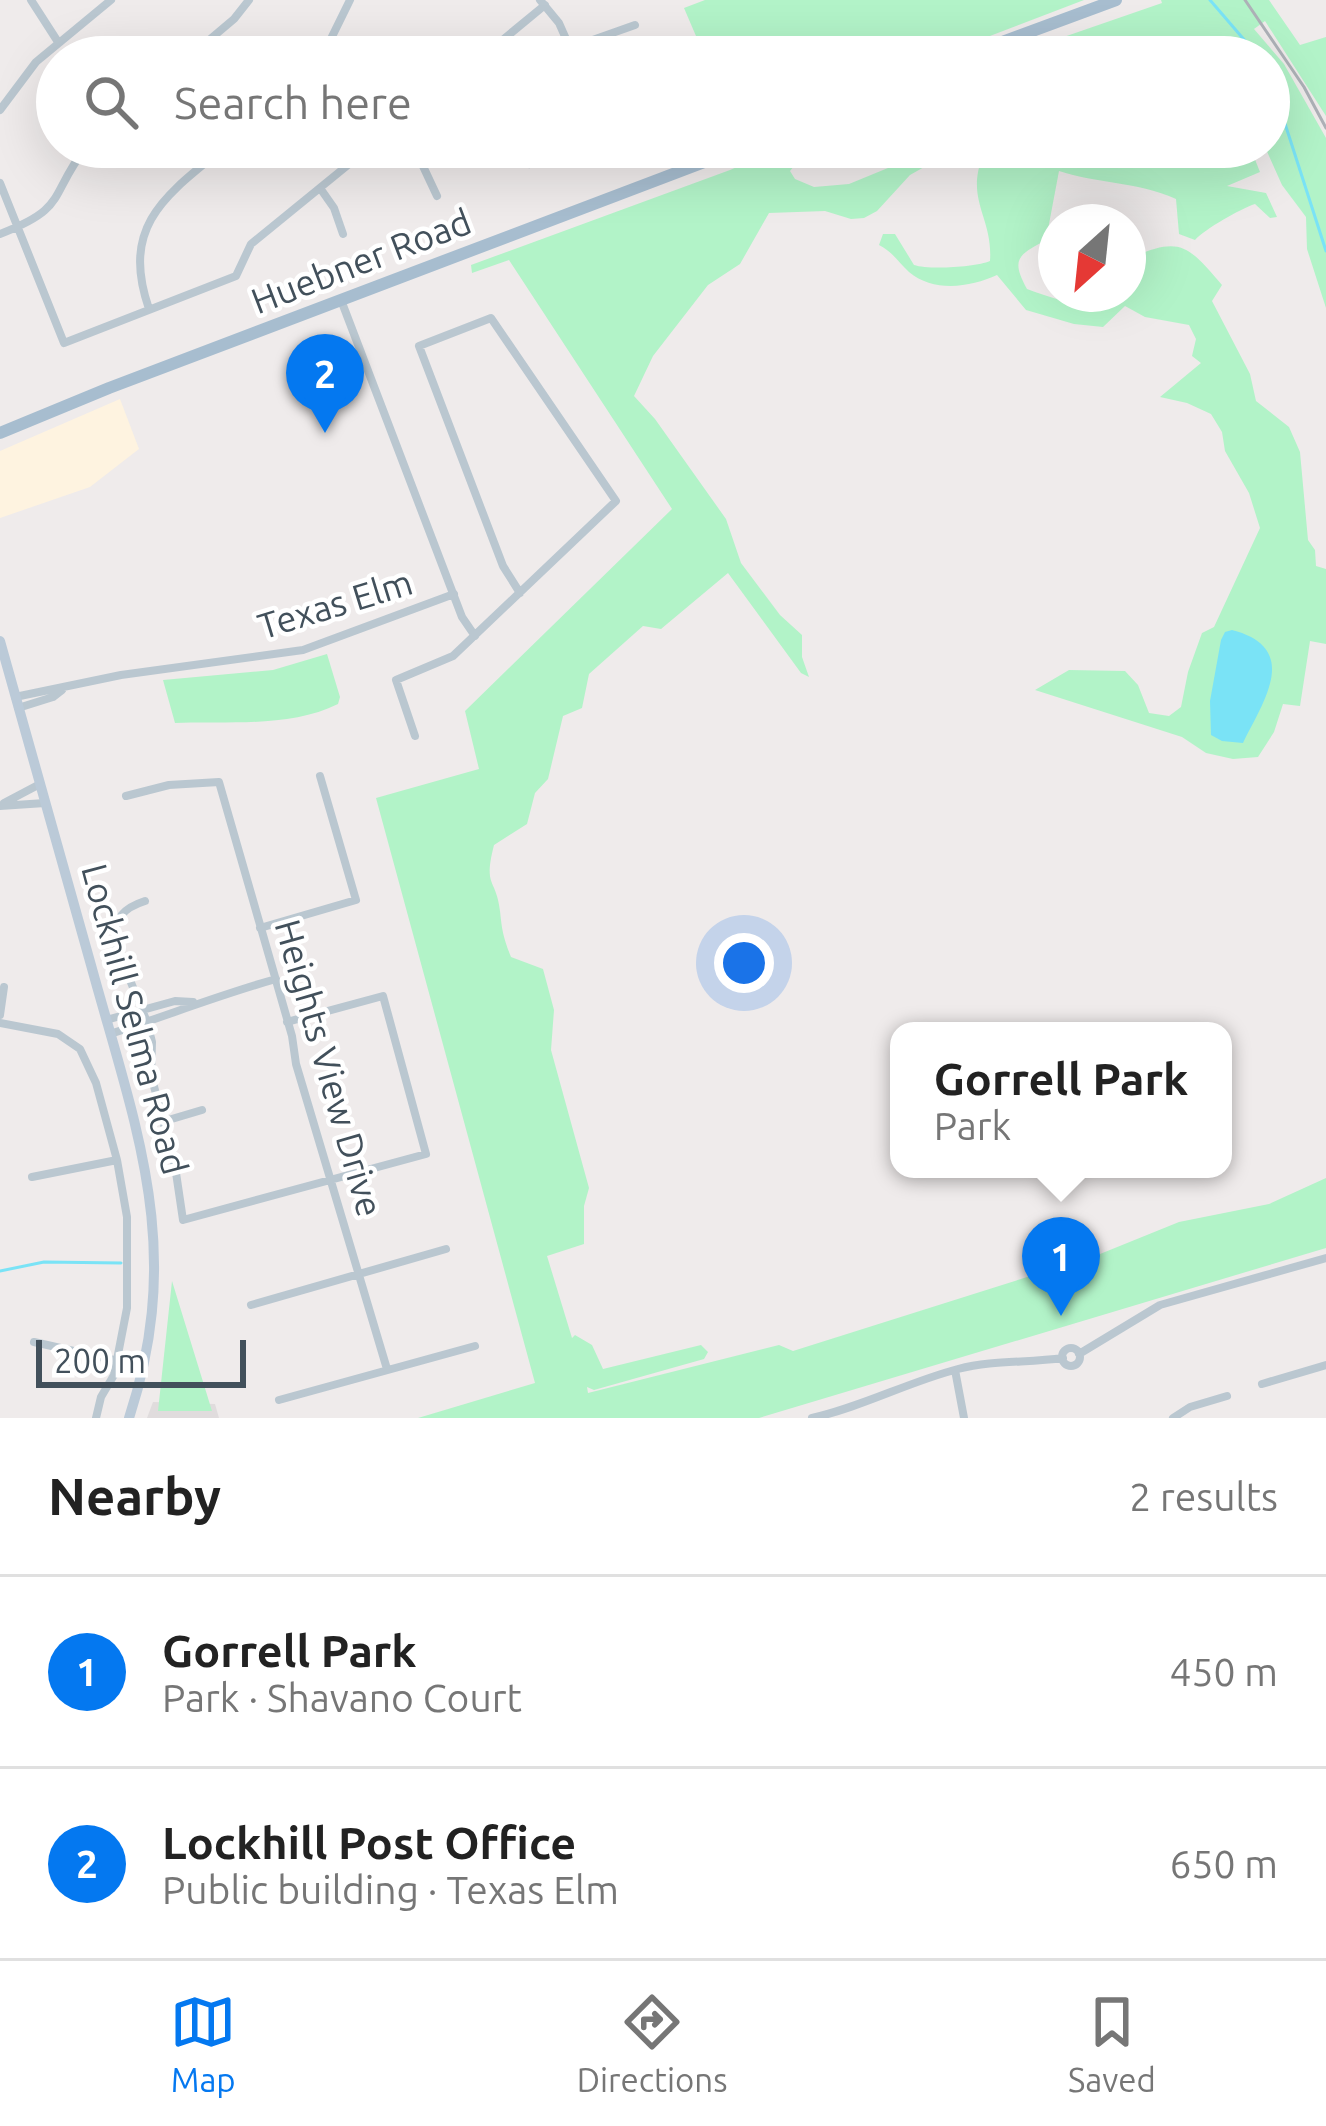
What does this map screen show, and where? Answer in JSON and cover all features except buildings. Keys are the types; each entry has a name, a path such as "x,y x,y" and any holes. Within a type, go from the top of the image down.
{"main road":[{"path":"1019,36 1116,0"},
{"name":"Huebner Road","path":"0,433 689,168"},
{"name":"Lockhill Selma Road","path":"0,640 141,1140 156,1239 157,1289 129,1418"}],"street":[{"path":"32,0 54,36"},
{"path":"66,36 111,0"},
{"path":"214,36 249,0"},
{"path":"335,36 350,0"},
{"path":"506,36 543,3 562,36"},
{"path":"610,36 634,25"},
{"path":"0,110 36,64"},
{"path":"0,234 50,208 74,168"},
{"path":"149,309 139,268 142,237 169,192 199,168"},
{"path":"0,183 64,343 236,275 251,244 344,168"},
{"path":"423,168 436,196"},
{"path":"320,188 343,234"},
{"name":"Texas Elm","path":"17,702 121,675 302,650 454,594 341,300"},
{"path":"415,736 396,680 453,656 476,635 520,593 616,501 491,318 418,346 502,566 520,593"},
{"path":"454,594 466,625 476,635"},
{"path":"260,928 356,900 320,776"},
{"name":"Heights View Drive","path":"126,796 169,784 219,782 387,1369"},
{"path":"0,806 40,784"},
{"path":"0,806 45,803"},
{"path":"145,901 122,912 114,930 117,953 148,1022 151,1075 184,1220 426,1154 383,996 287,1022"},
{"path":"110,1034 195,1002 276,979"},
{"path":"4,987 0,1019 58,1034 80,1049 96,1083 117,1160 128,1217 129,1277 118,1361 96,1418"},
{"path":"106,1019 175,1000 195,1002"},
{"path":"165,1121 202,1110"},
{"path":"32,1178 117,1160"},
{"path":"251,1305 446,1249"},
{"path":"812,1418 956,1370 994,1362 1063,1358 1069,1349 1079,1354 1160,1305 1326,1258"},
{"path":"34,1342 118,1361"},
{"path":"279,1400 475,1346"},
{"path":"1262,1384 1326,1366"},
{"path":"956,1370 964,1418"},
{"path":"1173,1418 1190,1407 1227,1396"}],"shaded area":[{"path":"120,399 139,449 90,487 0,518 0,451"},
{"path":"153,1402 215,1404 219,1418 147,1418"}],"green space":[{"path":"705,0 1084,0 990,36 696,36 684,8"},
{"path":"1269,0 1300,45 1326,37 1326,116 1290,60 1290,36 1275,36 1265,21 1254,29 1260,36 1067,36 1162,3"},
{"path":"1290,75 1326,138 1326,308 1307,249 1306,217 1274,168 1290,168"},
{"path":"735,168 792,168 795,179 814,187 849,184 888,168 922,168 864,218 825,211 769,213 740,264 708,285 653,356 634,396 726,519 741,563 780,615 802,635 802,657 809,677 801,673 728,573 661,629 643,626 589,674 582,708 563,716 548,779 535,793 527,824 494,845 490,876 503,934 511,957 543,969 554,1010 551,1050 589,1188 584,1244 547,1256 572,1338 575,1335 592,1345 603,1369 701,1345 708,1352 704,1359 594,1390 587,1387 588,1393 779,1345 793,1351 1100,1254 1179,1222 1269,1204 1326,1178 1326,1248 759,1418 418,1418 535,1383 376,798 479,769 465,711 672,509 509,260 472,273 471,265"},
{"path":"979,168 1258,168 1260,172 1227,186 1266,193 1277,217 1270,218 1255,204 1195,240 1179,234 1176,199 1059,171 1053,204 1038,204 1038,245 1020,258 1019,270 1027,289 1038,292 1038,312 1119,312 1103,327 1026,310 997,275 953,286 919,279 879,245 883,234 895,234 914,265 952,267 990,261 977,186"},
{"path":"1171,246 1200,260 1222,285 1212,301 1250,374 1256,401 1289,427 1300,452 1308,540 1315,550 1316,566 1326,569 1326,644 1310,641 1300,706 1283,704 1274,732 1258,757 1233,759 1206,753 1182,737 1035,690 1069,670 1125,671 1138,685 1149,713 1169,716 1181,707 1202,633 1214,627 1260,528 1249,493 1211,414 1160,397 1201,363 1192,356 1196,339 1189,325 1136,312 1146,312 1146,253"},
{"path":"327,654 338,704 279,720 175,723 163,680 273,670"},
{"path":"172,1281 212,1411 158,1411"}],"water":[{"path":"1232,630 1253,638 1266,649 1272,663 1267,694 1243,743 1211,735 1210,701 1221,640"}],"waterway":[{"path":"1210,0 1241,36"},
{"path":"1290,139 1326,251"},
{"path":"0,1271 44,1262 121,1263"}],"railway":[{"path":"1245,0 1269,36"},
{"path":"1290,66 1326,128"}],"place":[{"name":"Lockhill Post Office","path":"325,433"},
{"name":"Gorrell Park","path":"1061,1316"}]}
